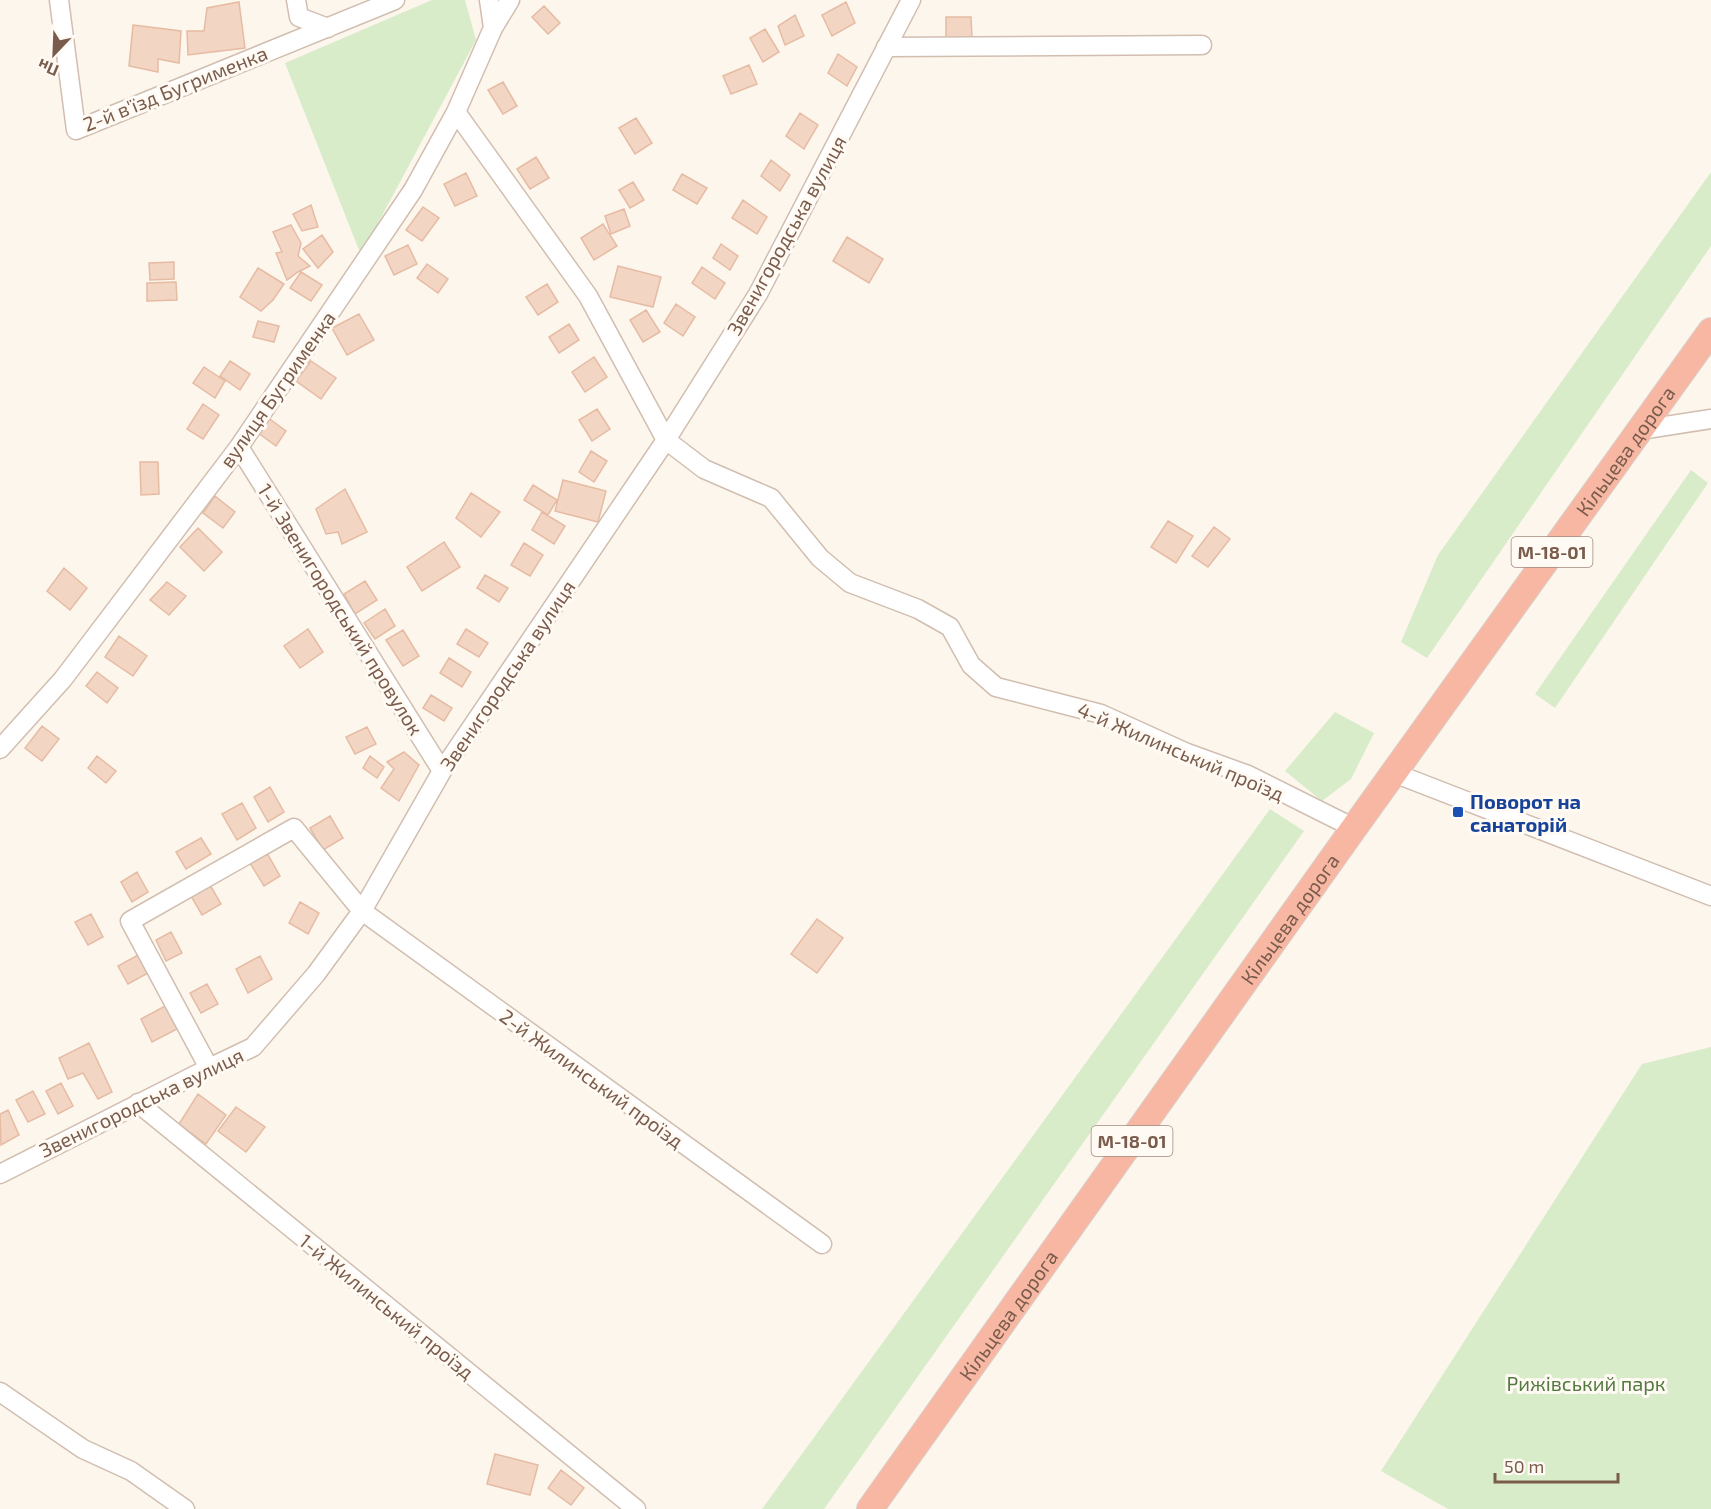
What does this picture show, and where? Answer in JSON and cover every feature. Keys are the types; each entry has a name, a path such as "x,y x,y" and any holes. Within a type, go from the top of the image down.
{"highway":[{"name":"Кільцева дорога","path":"870,1509 1711,331"}],"street":[{"name":"2-й в'їзд Бугрименка","path":"59,0 76,130 328,28"},
{"path":"296,0 299,17 328,28 395,0"},
{"path":"489,0 493,28"},
{"name":"вулиця Бугрименка","path":"0,749 63,679 239,447 413,190 456,112 493,28 510,0"},
{"path":"911,0 886,47 1202,45"},
{"name":"Звенигородська вулиця","path":"0,1172 253,1047 316,974 362,911 442,771 666,440 758,294 886,47"},
{"path":"456,112 588,296 666,440"},
{"path":"1640,430 1711,419"},
{"name":"4-й Жилинський проїзд","path":"666,440 704,469 771,498 820,558 850,583 918,609 950,627 971,666 996,687 1101,714 1187,753 1248,775 1354,828"},
{"name":"1-й Звенигородський провулок","path":"239,447 442,771"},
{"path":"1394,773 1711,896"},
{"name":"2-й Жилинський проїзд","path":"209,1068 130,921 294,828 362,911 822,1244"},
{"name":"1-й Жилинський проїзд","path":"138,1103 636,1509"},
{"path":"0,1392 83,1449 131,1471 185,1509"}],"green space":[{"path":"432,0 465,0 476,40 361,255 285,63"},
{"path":"1711,172 1711,246 1427,658 1401,642 1438,555"},
{"path":"1691,470 1708,483 1555,708 1535,694"},
{"path":"1335,712 1374,733 1351,779 1322,801 1285,771"},
{"path":"1270,809 1304,831 824,1509 762,1509"},
{"name":"Рижівський парк","path":"1711,1047 1711,1509 1448,1509 1381,1471 1642,1064"}],"building":[{"path":"239,2 245,48 188,55 187,31 204,31 207,8"},
{"path":"846,2 855,23 832,36 822,15"},
{"path":"544,6 560,23 548,34 532,17"},
{"path":"795,15 804,36 785,45 778,26"},
{"path":"946,17 971,17 972,39 946,39"},
{"path":"133,25 181,31 179,63 158,59 158,72 129,66"},
{"path":"765,29 779,52 763,62 750,38"},
{"path":"838,54 857,67 847,86 828,73"},
{"path":"749,65 757,84 731,94 723,76"},
{"path":"503,82 517,106 503,114 488,90"},
{"path":"800,113 818,125 804,149 786,136"},
{"path":"636,118 652,143 635,154 619,128"},
{"path":"536,157 549,178 530,189 517,169"},
{"path":"771,160 790,175 780,191 761,176"},
{"path":"466,173 477,196 455,206 444,184"},
{"path":"682,174 707,188 697,204 673,190"},
{"path":"633,182 644,200 630,208 619,190"},
{"path":"743,200 767,217 757,234 732,218"},
{"path":"311,205 318,227 302,231 293,214"},
{"path":"423,207 439,218 422,241 406,230"},
{"path":"624,209 630,226 611,234 605,216"},
{"path":"603,224 617,246 594,260 581,238"},
{"path":"291,225 301,243 298,256 310,266 287,280 276,253 282,252 273,232"},
{"path":"322,235 333,252 318,268 303,249"},
{"path":"847,237 883,259 869,283 833,261"},
{"path":"721,244 738,256 730,270 713,258"},
{"path":"408,245 417,264 394,275 385,256"},
{"path":"174,262 174,279 150,280 149,263"},
{"path":"427,264 448,279 438,293 417,278"},
{"path":"618,266 661,277 653,307 610,297"},
{"path":"702,267 725,283 715,299 692,283"},
{"path":"258,268 284,284 273,300 261,311 240,297"},
{"path":"301,272 322,285 311,301 290,288"},
{"path":"176,282 177,300 147,301 147,283"},
{"path":"547,284 558,302 538,315 526,297"},
{"path":"676,304 695,317 683,336 664,323"},
{"path":"646,310 660,332 643,342 630,320"},
{"path":"359,314 374,340 347,355 332,328"},
{"path":"258,321 279,326 274,342 253,337"},
{"path":"569,324 579,340 559,353 549,337"},
{"path":"594,357 607,377 585,392 572,372"},
{"path":"230,361 250,374 240,390 220,376"},
{"path":"311,361 336,378 321,399 296,381"},
{"path":"204,367 225,381 215,398 193,383"},
{"path":"203,404 219,415 203,439 187,429"},
{"path":"597,409 610,429 592,441 579,420"},
{"path":"267,417 286,431 276,446 257,432"},
{"path":"591,451 607,461 594,482 579,472"},
{"path":"140,462 158,462 159,494 141,495"},
{"path":"563,480 606,491 598,522 555,511"},
{"path":"533,485 557,500 548,515 524,500"},
{"path":"345,489 367,532 342,544 338,532 326,534 316,509"},
{"path":"471,493 500,512 481,537 456,518"},
{"path":"215,496 235,512 223,528 203,513"},
{"path":"542,512 565,526 554,544 532,530"},
{"path":"1168,521 1193,536 1176,563 1151,547"},
{"path":"1214,527 1230,539 1208,567 1192,556"},
{"path":"198,528 222,552 204,571 180,547"},
{"path":"444,542 460,567 422,591 407,567"},
{"path":"524,543 543,555 530,576 511,565"},
{"path":"64,568 87,588 70,610 47,591"},
{"path":"485,575 508,588 499,602 477,588"},
{"path":"365,581 377,600 355,614 344,594"},
{"path":"167,582 186,596 169,615 150,600"},
{"path":"385,609 395,626 375,639 364,623"},
{"path":"308,629 323,652 300,668 284,646"},
{"path":"466,629 488,643 479,657 457,644"},
{"path":"403,630 419,656 403,666 386,640"},
{"path":"119,636 147,656 133,676 105,657"},
{"path":"449,658 471,672 462,687 440,673"},
{"path":"97,672 118,688 107,703 86,686"},
{"path":"431,695 452,708 444,721 423,708"},
{"path":"42,726 59,739 42,761 25,748"},
{"path":"367,727 376,744 355,754 346,737"},
{"path":"404,752 419,765 399,801 381,788 394,769 387,762"},
{"path":"97,756 116,771 106,783 88,768"},
{"path":"370,756 384,767 377,778 363,768"},
{"path":"270,787 284,812 268,822 254,797"},
{"path":"242,803 256,828 237,840 222,814"},
{"path":"330,816 343,838 323,850 310,828"},
{"path":"201,838 211,854 186,869 176,852"},
{"path":"267,853 280,876 264,886 250,863"},
{"path":"137,872 148,892 132,902 121,882"},
{"path":"210,885 221,904 202,915 191,896"},
{"path":"300,902 319,913 308,934 289,923"},
{"path":"91,914 103,937 88,945 75,922"},
{"path":"817,919 843,938 817,973 791,954"},
{"path":"171,932 182,953 166,961 156,940"},
{"path":"138,955 148,973 128,984 118,966"},
{"path":"260,956 272,979 248,993 236,969"},
{"path":"207,984 218,1004 201,1013 190,993"},
{"path":"167,1005 179,1028 152,1042 141,1019"},
{"path":"89,1043 112,1092 98,1099 83,1073 68,1079 59,1058"},
{"path":"61,1083 73,1106 58,1114 46,1091"},
{"path":"33,1091 45,1114 28,1122 16,1100"},
{"path":"198,1094 226,1115 206,1144 179,1124"},
{"path":"236,1107 265,1127 246,1152 218,1131"},
{"path":"8,1110 19,1135 1,1145 0,1114"},
{"path":"495,1454 538,1465 530,1495 487,1484"},
{"path":"561,1470 584,1488 571,1505 548,1488"}],"place":[{"name":"Поворот на санаторій","path":"1458,812"}]}
